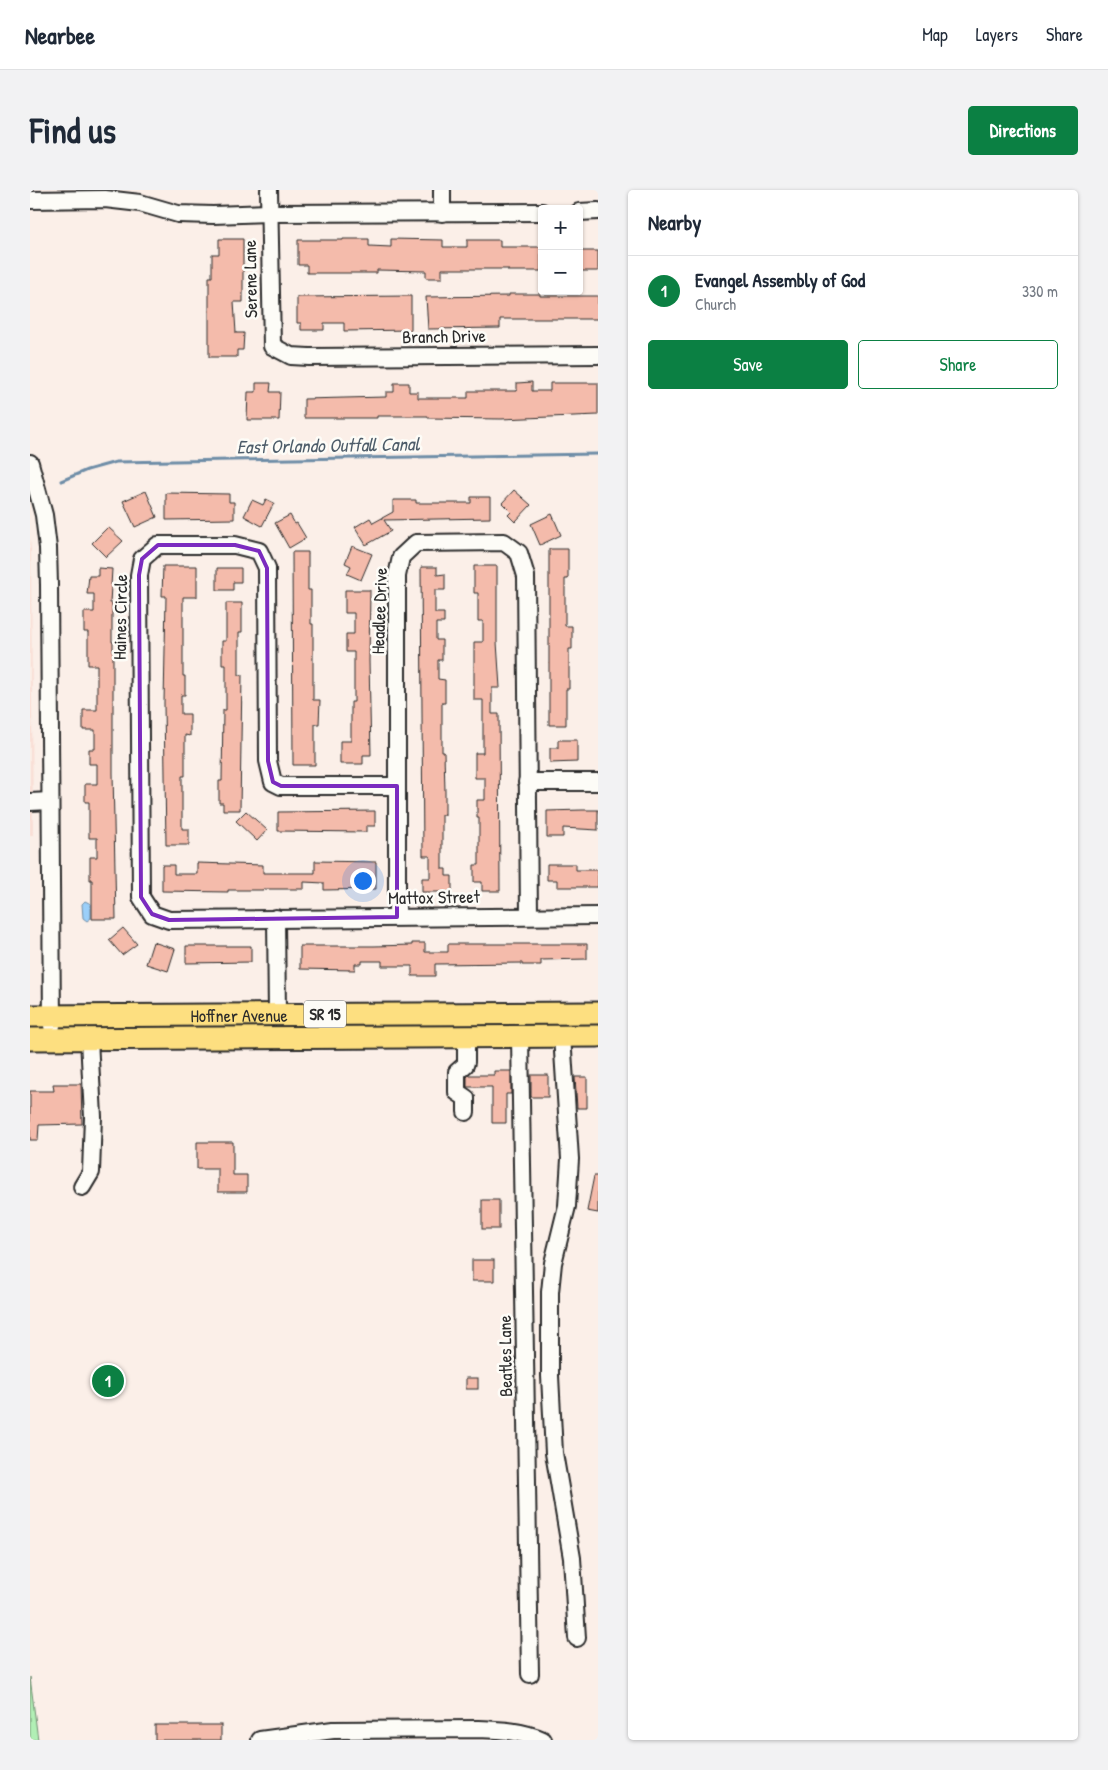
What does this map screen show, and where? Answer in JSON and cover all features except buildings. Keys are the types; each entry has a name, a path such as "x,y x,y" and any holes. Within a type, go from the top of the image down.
{"main road":[{"name":"Hoffner Avenue","path":"30,1016 598,1013"},
{"path":"520,1037 535,1027 598,1028"},
{"name":"Hoffner Avenue","path":"30,1039 598,1036"}],"street":[{"name":"Serene Lane","path":"269,190 272,346 291,356"},
{"path":"442,190 442,213"},
{"path":"30,200 105,199 140,203 178,214 213,215 538,212"},
{"path":"583,212 598,211"},
{"name":"Branch Drive","path":"291,356 309,358 598,355"},
{"path":"30,463 32,483 44,515 48,548 52,1039"},
{"name":"Headlee Drive","path":"397,917 397,576 401,557 416,543 504,542 519,553 526,576 529,916"},
{"name":"Haines Circle","path":"152,914 141,897 139,575 142,560 158,545 235,545 259,551 267,568 268,761 273,782 281,786 397,786"},
{"path":"527,782 598,782"},
{"path":"30,802 50,801"},
{"name":"Mattox Street","path":"152,914 169,920 598,916"},
{"path":"276,918 277,1015"},
{"path":"562,1036 570,1158 567,1206 552,1263 550,1376 554,1453 572,1558 577,1638"},
{"path":"466,1037 466,1062 457,1072 457,1092 466,1098 466,1112"},
{"name":"Beatles Lane","path":"520,1037 530,1674"},
{"path":"82,1187 91,1172 93,1117 89,1039"},
{"path":"260,1740 503,1730 529,1734 543,1740"}],"highlighted area":[{"path":"158,545 235,545 259,551 267,568 268,761 273,782 281,786 397,786 397,917 169,920 152,914 141,897 139,575 142,559"}],"shaded area":[{"path":"30,538 31,549 33,835 30,835"}],"green space":[{"path":"30,1677 38,1740 30,1740"}],"water":[{"path":"85,901 91,904 91,918 87,921 83,918 82,904"}],"waterway":[{"name":"East Orlando Outfall Canal","path":"61,481 87,470 116,462 598,454"}],"place":[{"name":"Evangel Assembly of God","path":"108,1381"}]}
